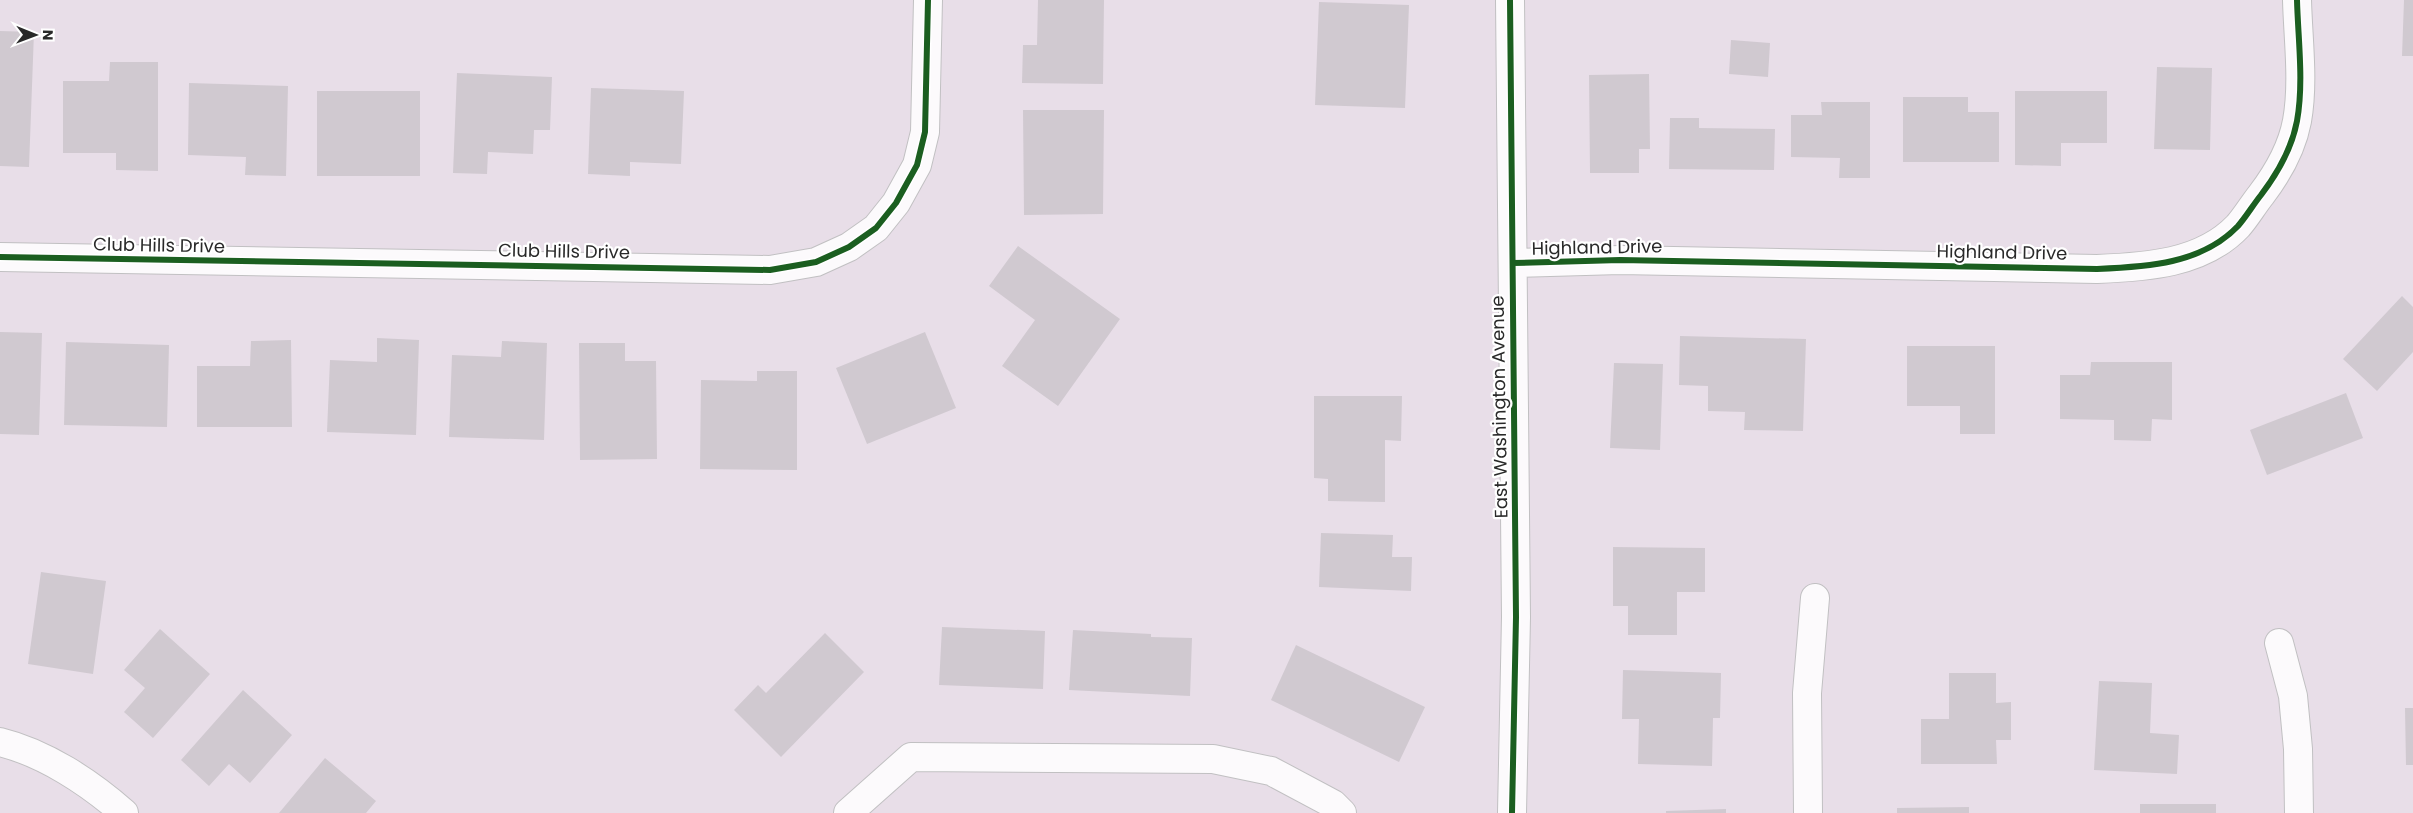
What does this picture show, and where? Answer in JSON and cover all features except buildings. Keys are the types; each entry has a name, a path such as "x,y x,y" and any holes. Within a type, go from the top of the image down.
{"street":[{"name":"Club Hills Drive","path":"0,257 770,270 816,262 850,247 876,228 896,203 917,165 925,132 928,0"},
{"name":"East Washington Avenue","path":"1510,0 1516,617 1512,813"},
{"name":"Highland Drive","path":"1513,263 1620,260 2097,269 2138,267 2182,259 2211,248 2238,226 2278,172 2297,122 2299,87 2296,0"},
{"path":"1808,813 1806,693 1814,598"},
{"path":"2279,643 2293,696 2298,748 2299,813"},
{"path":"0,742 58,766 100,792 124,813"},
{"path":"848,813 911,757 1213,759 1271,771 1333,804 1342,813"}],"cycle path":[{"path":"0,257 770,270 816,262 849,247 876,228 896,203 917,165 925,132 928,0"},
{"path":"1510,0 1516,617 1512,813"},
{"path":"1513,263 1620,260 2097,269 2154,265 2190,256 2224,239 2238,226 2273,178 2288,151 2295,131 2300,91 2297,0"}]}
